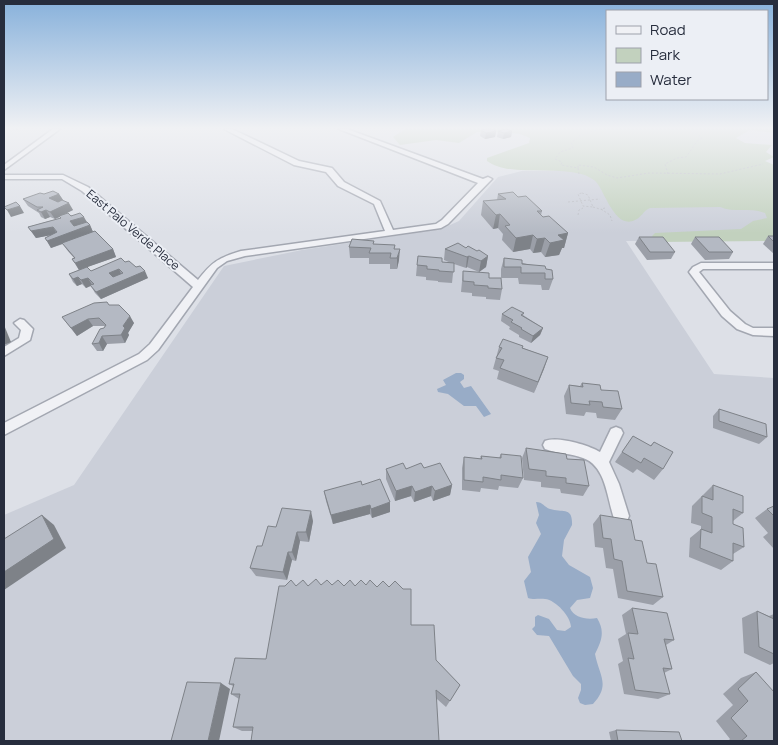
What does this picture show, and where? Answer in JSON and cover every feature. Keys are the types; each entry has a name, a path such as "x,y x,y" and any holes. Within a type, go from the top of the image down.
{"street":[{"path":"301,164 329,170 341,184 377,203 390,233"},
{"path":"4,429 143,357 154,347 214,266 224,259 236,254 442,224 485,181 438,164"},
{"name":"East Palo Verde Place","path":"4,177 63,177 85,189 199,286"},
{"path":"774,266 701,266 694,272 736,324 746,330 774,332"},
{"path":"4,352 24,340 27,329 20,323"},
{"path":"602,462 616,433"},
{"path":"550,445 590,454 602,462 621,516"}],"path":[{"path":"561,164 578,168"},
{"path":"666,164 668,174"},
{"path":"578,168 578,165 594,167 607,175 617,178 649,173 720,174 763,164"},
{"path":"578,168 579,174"},
{"path":"585,207 578,194 588,195 593,207"},
{"path":"568,202 600,199"},
{"path":"578,215 581,208 593,207 610,214 612,221"},
{"path":"603,210 602,208 605,208"}],"shaded area":[{"path":"774,169 774,240 626,241 714,374 774,378 774,741 4,741 4,515 74,485 224,266 302,250 441,229 459,221 498,177 522,171"}],"green space":[{"path":"492,164 771,164 774,165 774,241 657,242 652,236 655,233 741,229 753,221 767,218 765,213 759,211 731,210 720,207 650,208 637,219 628,222 622,220 617,215 597,183 587,176 570,172 519,170"}],"water":[{"path":"456,373 464,375 464,379 460,382 464,388 471,386 491,414 484,417 476,406 464,406 448,394 438,392 437,389 446,385 443,380"},
{"path":"536,502 550,509 566,511 571,515 572,525 564,540 562,556 569,565 590,577 593,588 590,598 577,600 570,608 574,614 581,618 597,618 602,631 601,640 595,654 603,685 593,704 585,705 580,703 578,698 581,684 573,676 549,636 537,635 532,629 535,626 535,617 538,615 549,619 557,630 565,631 571,627 566,614 554,602 545,599 528,598 524,581 531,572 528,557 541,534 536,523 539,515"}],"building":[{"path":"53,191 59,194 49,198 58,202 62,200 69,203 50,212 46,210 41,212 37,210 43,207 37,207 23,199 40,193 44,194"},
{"path":"513,192 518,197 526,196 542,211 537,211 543,217 549,216 568,233 558,235 564,240 550,243 545,238 537,239 533,235 516,238 505,226 510,225 500,214 496,215 483,201 506,199 498,194"},
{"path":"16,202 20,206 7,210 4,207"},
{"path":"68,213 71,216 80,213 84,217 70,221 74,226 87,222 90,225 47,241 45,238 57,232 53,227 31,231 28,227 61,218 59,216"},
{"path":"95,231 113,249 75,263 72,259 75,258 62,243"},
{"path":"768,236 774,236 774,242"},
{"path":"639,237 663,237 675,252 650,252"},
{"path":"695,237 719,237 733,252 709,252"},
{"path":"352,239 374,241 373,244 395,245 394,249 400,249 397,258 390,258 391,253 369,253 371,248 349,247"},
{"path":"458,243 466,248 468,246 477,251 479,250 488,256 481,261 445,249"},
{"path":"418,256 442,258 442,262 454,263 454,272 427,269 427,266 417,265"},
{"path":"121,258 125,262 129,261 136,267 140,266 145,271 96,292 90,285 94,284 88,278 81,280 78,277 73,279 69,274 87,267 91,271","holes":["119,269 123,273 113,277 109,273"]},
{"path":"504,258 522,260 522,264 545,266 546,269 552,270 553,279 545,279 545,273 521,273 521,267 504,267"},
{"path":"463,271 489,273 489,278 501,278 502,289 488,288 488,286 474,285 474,282 463,281"},
{"path":"107,302 109,305 119,305 130,316 123,326 125,328 121,335 102,336 99,343 92,344 100,329 106,325 99,318 88,319 71,328 62,317 94,303"},
{"path":"512,307 524,313 521,315 543,328 533,336 521,329 511,322 513,320 502,314"},
{"path":"503,339 548,357 538,382 500,368 504,360 496,358 502,348 499,347"},
{"path":"582,383 600,385 601,390 618,391 622,409 603,407 602,402 589,401 590,405 571,403 569,385 583,387"},
{"path":"719,409 766,424 767,437 719,421"},
{"path":"633,436 651,446 654,442 673,452 663,469 644,458 641,463 622,452"},
{"path":"526,448 566,454 567,459 584,460 589,486 566,483 566,478 546,476 546,471 529,469"},
{"path":"501,454 521,456 523,478 501,475 501,480 483,477 483,482 464,480 464,457 482,459 481,456 501,458"},
{"path":"403,463 406,469 421,463 424,468 440,463 452,485 435,491 432,486 415,492 412,486 396,491 386,469"},
{"path":"380,479 390,502 371,509 370,505 331,515 324,491 361,481 362,485"},
{"path":"713,485 743,496 743,513 733,509 733,524 743,528 744,547 733,543 733,561 700,548 701,529 712,533 712,517 702,513 702,496 713,500"},
{"path":"774,506 774,516 767,509"},
{"path":"282,508 311,511 306,532 297,532 292,552 288,552 283,572 250,568 257,546 262,546 268,526 276,527"},
{"path":"42,515 54,539 4,572 4,539"},
{"path":"600,515 631,520 635,540 642,541 647,563 656,564 663,597 627,591 622,561 614,559 611,539 603,538"},
{"path":"316,579 321,585 327,580 332,585 338,580 344,586 350,580 355,586 361,580 366,585 370,580 377,587 383,581 389,587 395,581 403,589 411,589 411,625 434,625 436,660 460,685 450,701 436,690 439,741 251,741 253,727 233,727 240,694 231,694 234,684 229,684 235,658 266,659 279,586 285,586 291,580 296,586 303,580 308,586"},
{"path":"632,608 667,613 674,640 664,639 672,669 663,668 670,694 635,690 628,658 634,659 628,633 638,634"},
{"path":"757,611 774,619 774,654 759,647"},
{"path":"756,672 774,692 774,741 741,741 747,736 731,718 748,701 738,689"},
{"path":"187,682 221,683 208,741 171,741"},
{"path":"616,730 679,732 682,741 618,741"}]}
